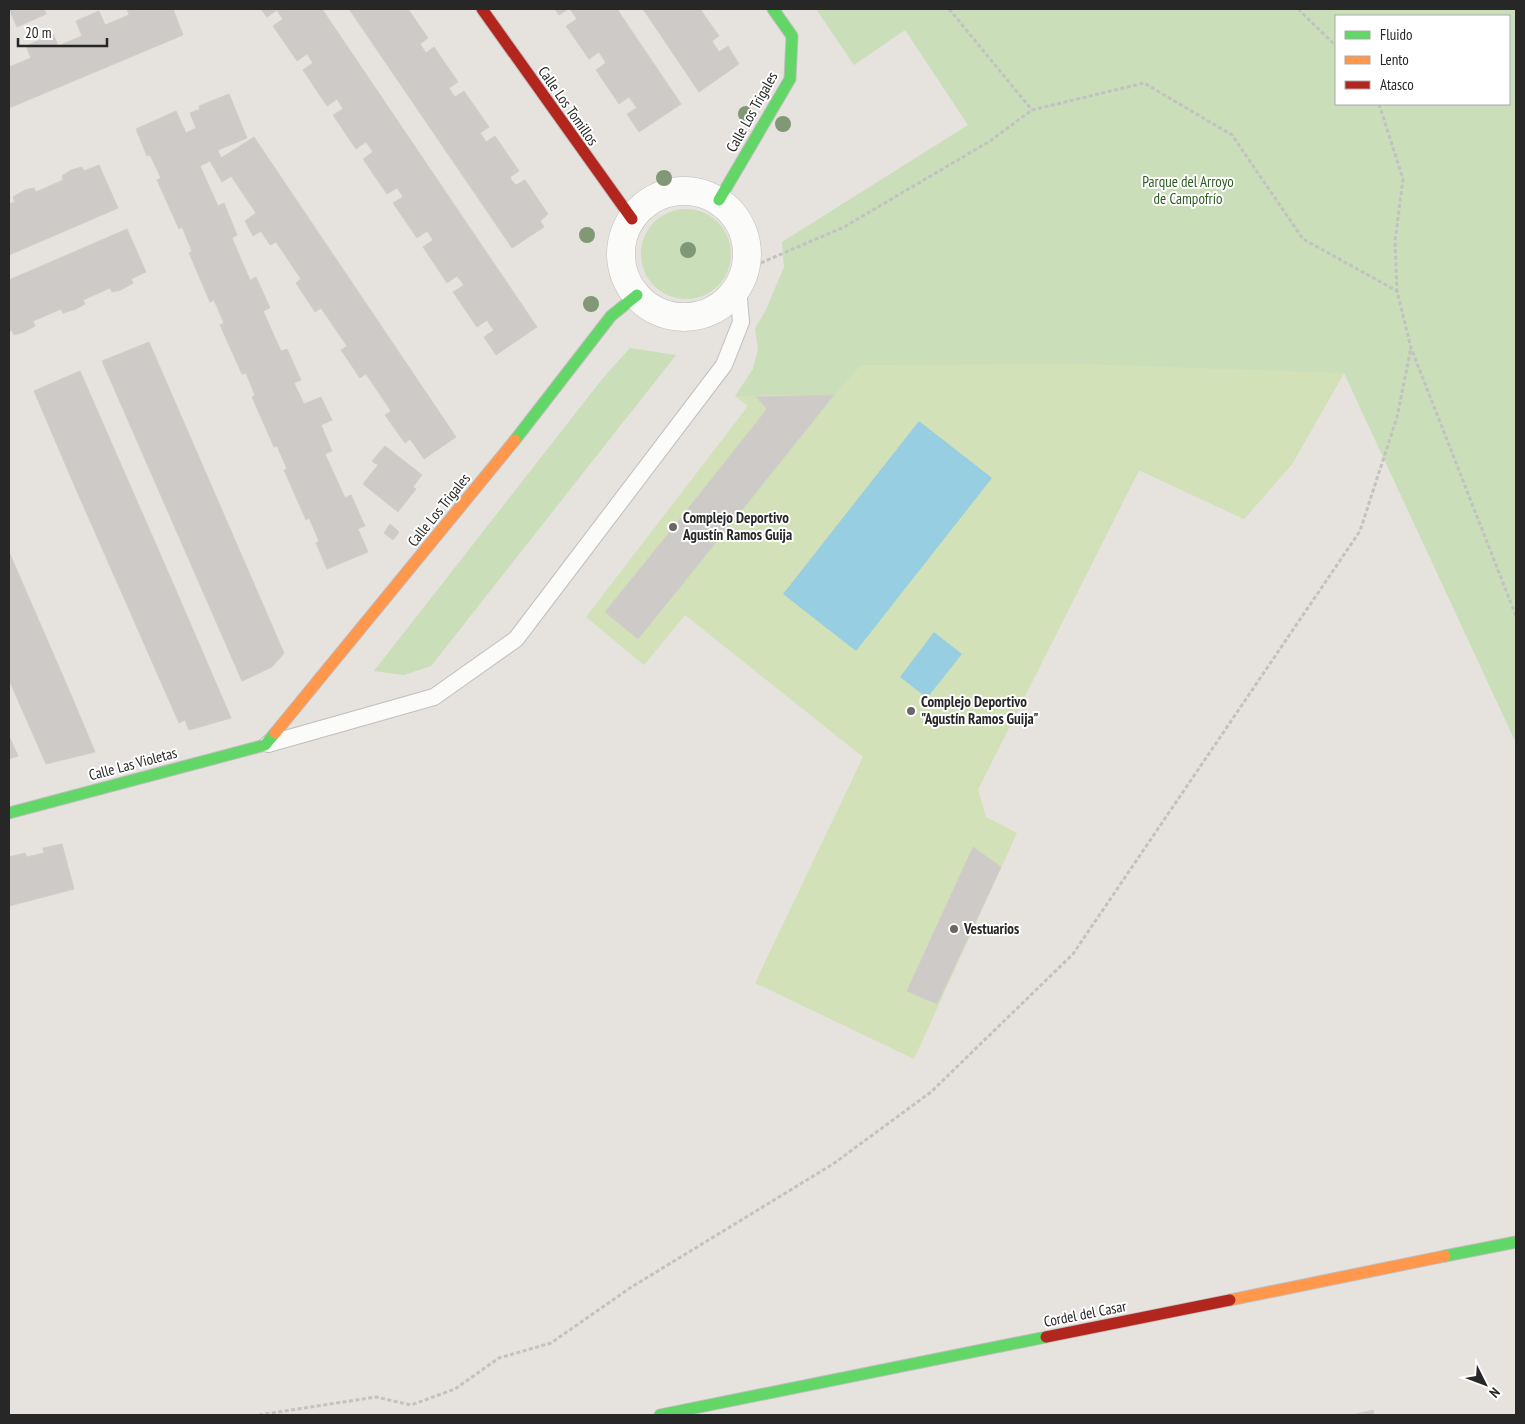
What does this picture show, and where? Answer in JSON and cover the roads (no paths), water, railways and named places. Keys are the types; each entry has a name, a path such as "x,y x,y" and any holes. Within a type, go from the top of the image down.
{"street":[{"name":"Calle Los Tomillos","path":"482,9 632,219"},
{"name":"Calle Los Trigales","path":"719,200 790,79 792,36 773,9"},
{"path":"681,191 701,193 719,200 733,214 743,230 748,249 742,278 726,302 709,312 690,317 670,316 651,308 636,295 626,278 621,258 623,238 632,219 645,204 662,195 681,191"},
{"name":"Calle Los Trigales","path":"266,745 509,448 611,316 636,295"},
{"name":"Calle Las Violetas","path":"9,813 266,745"},
{"name":"Cordel del Casar","path":"660,1415 1516,1242"}],"lane":[{"path":"266,745 434,697 516,639 724,365 741,322 742,278"}],"water":[{"path":"919,421 992,478 856,651 783,594"},
{"path":"934,632 962,654 927,698 900,677"}],"place":[{"name":"Complejo Deportivo Agustín Ramos Guija","path":"673,527"},
{"name":"Complejo Deportivo \"Agustín Ramos Guija\"","path":"911,711"},
{"name":"Vestuarios","path":"954,929"}],"park label":[{"name":"Parque del Arroyo de Campofrío","path":"1188,190"}]}
